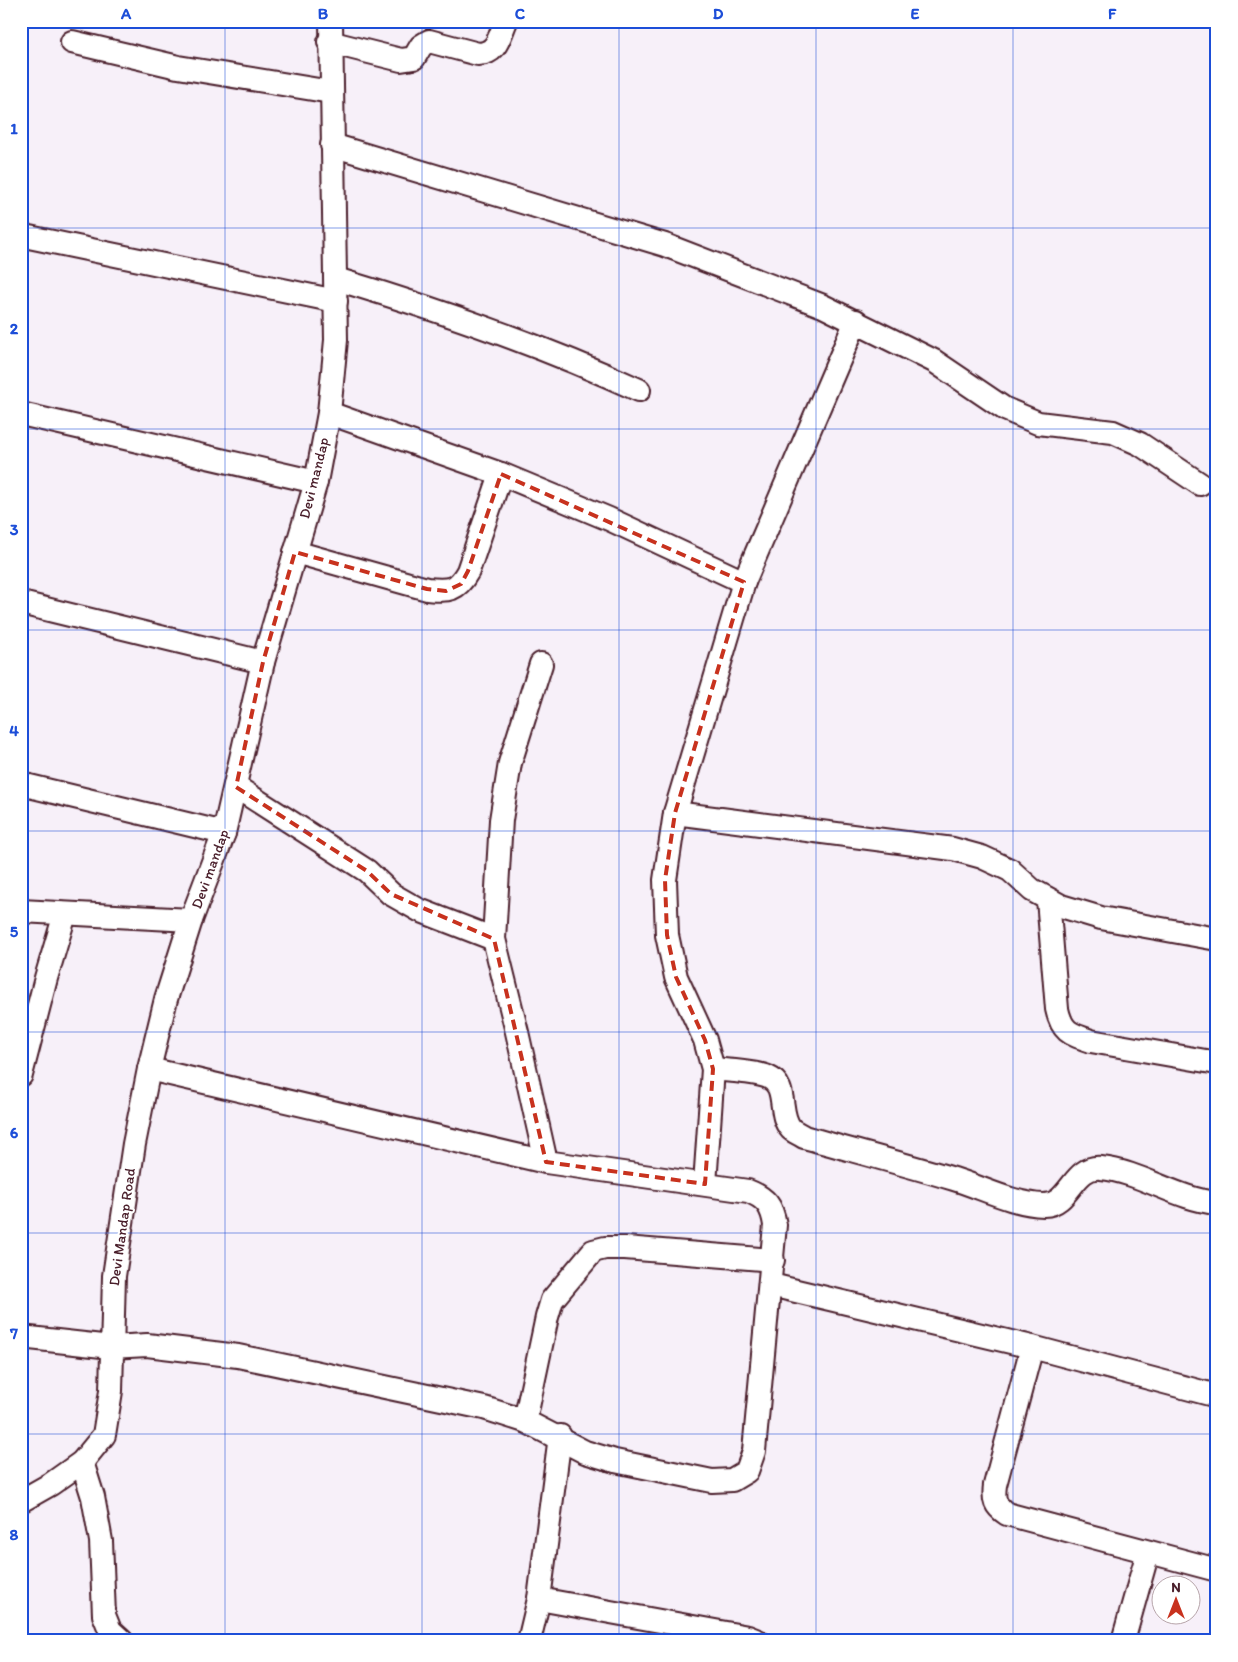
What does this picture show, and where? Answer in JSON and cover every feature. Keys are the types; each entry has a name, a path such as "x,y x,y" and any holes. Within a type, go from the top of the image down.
{"street":[{"path":"330,31 401,60 414,58 421,46 429,41 486,54 495,46 506,21"},
{"name":"Devi mandap","path":"191,920 224,833 263,662 316,482 329,413 336,340 330,31"},
{"path":"72,42 178,67 331,92"},
{"path":"332,145 665,245 856,321 934,361 1005,410 1038,423 1113,432 1140,444 1200,484"},
{"path":"29,237 336,290 490,328 574,360 639,390"},
{"path":"705,1184 713,1069 705,1040 676,977 667,935 665,880 675,813 744,582 856,321"},
{"path":"329,413 502,474 609,519 744,582"},
{"path":"21,414 316,482"},
{"path":"294,552 427,590 446,591 461,584 468,571 502,474"},
{"path":"21,603 263,662"},
{"path":"541,664 510,763 501,820 494,940 518,1032 546,1162"},
{"path":"21,784 224,833"},
{"path":"236,787 367,871 391,894 419,910 494,940"},
{"path":"675,813 953,849 982,857 1010,870 1032,890 1061,906 1101,918 1217,939"},
{"path":"1048,899 1057,1009 1060,1024 1072,1035 1091,1041 1217,1063"},
{"path":"21,911 191,920"},
{"path":"21,1075 46,978 66,914"},
{"name":"Devi Mandap Road","path":"24,1497 51,1484 82,1462 104,1435 111,1391 114,1276 134,1144 149,1069 166,1000 191,920"},
{"path":"21,1337 111,1347 147,1345 238,1356 484,1408 525,1420 560,1436 585,1452 615,1461 712,1482 732,1480 746,1471 754,1451 773,1260 775,1225 773,1209 762,1196 748,1190 546,1162 149,1069"},
{"path":"713,1069 767,1076 775,1082 780,1090 784,1117 790,1129 804,1137 954,1179 1027,1204 1048,1205 1062,1197 1082,1172 1099,1168 1118,1171 1177,1193 1217,1203"},
{"path":"525,1420 552,1300 593,1251 605,1248 625,1248 773,1260"},
{"path":"771,1285 1032,1347 1217,1396"},
{"path":"1032,1347 995,1485 993,1498 997,1507 1007,1514 1217,1570"},
{"path":"529,1641 539,1599 560,1436"},
{"path":"82,1462 93,1497 101,1540 104,1615 110,1630 122,1641"},
{"path":"1123,1641 1148,1552"},
{"path":"539,1599 748,1637 758,1641"}],"highlighted area":[{"path":"501,474 744,582 675,813 665,880 667,935 676,977 705,1040 713,1069 705,1184 546,1162 494,939 391,894 367,871 236,787 263,662 295,552 427,589 446,591 461,584 468,571"}]}
